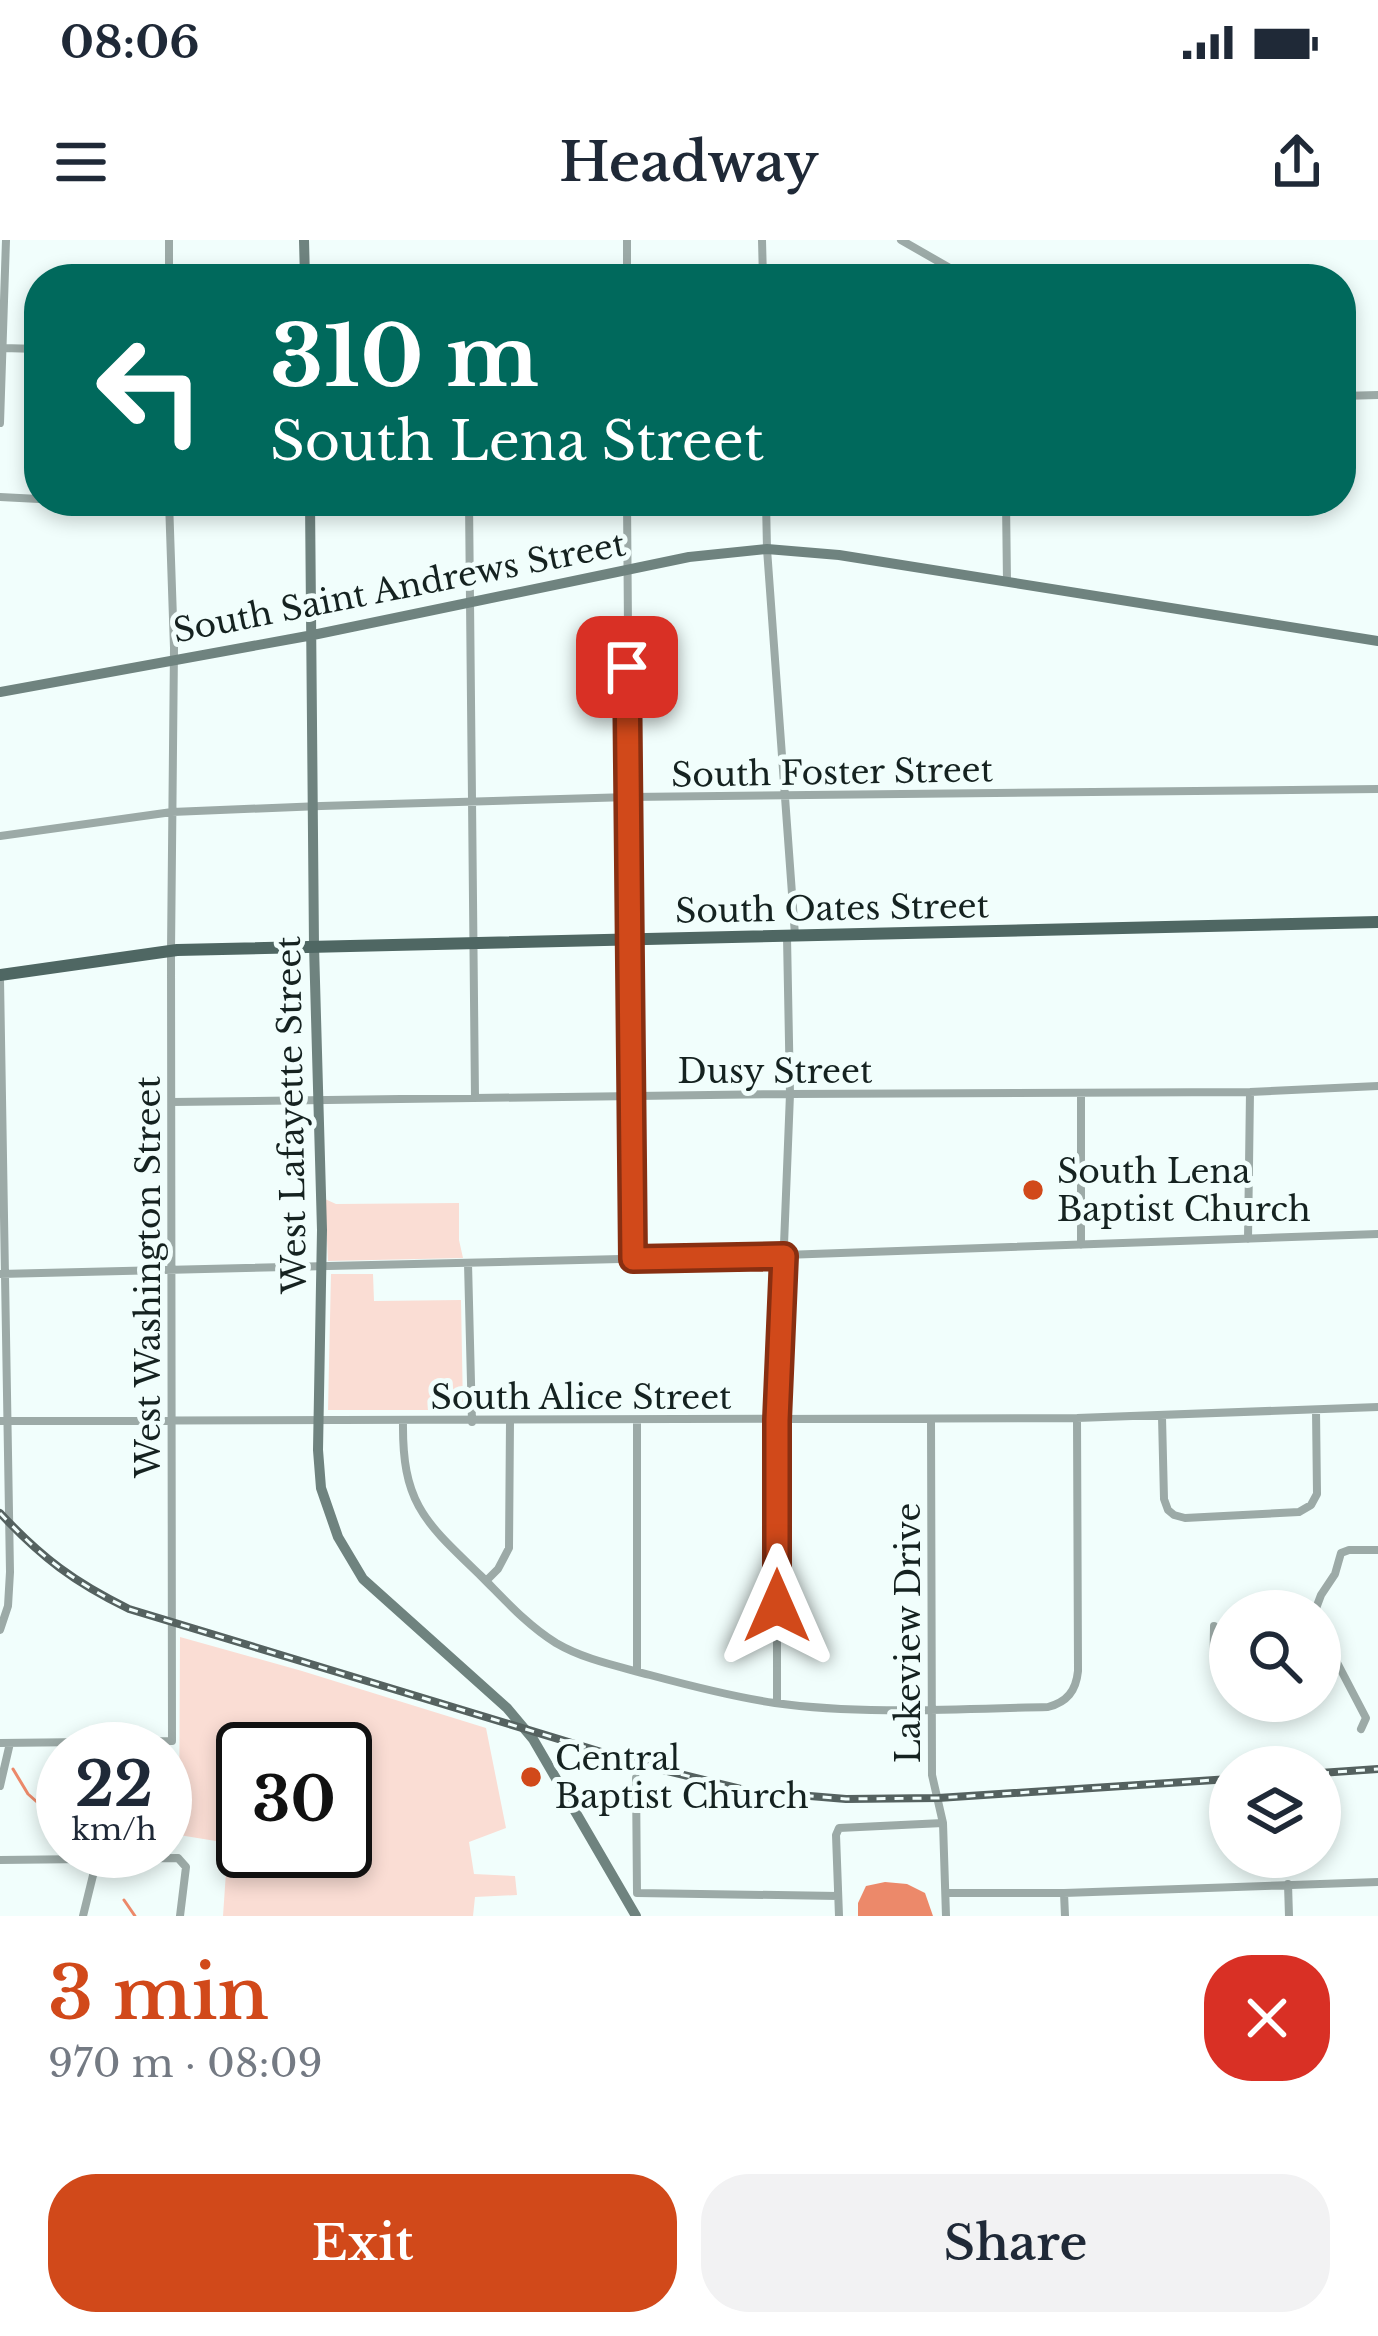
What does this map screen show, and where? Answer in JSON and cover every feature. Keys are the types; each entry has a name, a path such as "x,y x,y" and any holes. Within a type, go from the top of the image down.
{"main road":[{"name":"South Oates Street","path":"0,977 171,951 1378,922"}],"street":[{"path":"0,423 6,240"},
{"path":"901,240 943,264"},
{"name":"West Washington Street","path":"170,516 172,1722"},
{"name":"West Lafayette Street","path":"310,516 322,1266 318,1422 319,1471 326,1505 354,1567 519,1722 632,1897 636,1916"},
{"path":"469,516 476,1099"},
{"path":"627,516 633,1259"},
{"path":"766,516 791,935 777,1420 777,1703"},
{"path":"1006,516 1007,582"},
{"name":"South Saint Andrews Street","path":"0,692 723,552 766,549 839,555 1378,641"},
{"name":"South Foster Street","path":"0,836 172,812 314,806 629,797 1378,789"},
{"path":"0,977 8,1606 0,1630"},
{"name":"Dusy Street","path":"172,1102 1250,1092 1378,1086"},
{"path":"1249,1239 1250,1092"},
{"path":"1081,1245 1082,1094"},
{"path":"3,1274 784,1256 1378,1234"},
{"path":"469,1262 472,1422"},
{"name":"South Alice Street","path":"4,1421 1077,1418 1378,1407"},
{"path":"1162,1417 1165,1503 1171,1513 1186,1518 1308,1508 1317,1494 1316,1410"},
{"path":"403,1422 403,1459 412,1496 437,1534 520,1615 556,1642 602,1663 718,1693 844,1708 932,1708 1048,1707 1063,1701 1074,1688 1078,1677 1077,1418"},
{"name":"Lakeview Drive","path":"931,1419 932,1774 944,1823 946,1916"},
{"path":"486,1581 509,1548 510,1421"},
{"path":"637,1672 638,1421"},
{"path":"1325,1590 1336,1574 1341,1553 1378,1550"},
{"path":"1341,1671 1366,1718 1361,1729"},
{"path":"0,1786 5,1743 36,1744"},
{"path":"636,1778 632,1897 838,1896"},
{"path":"838,1916 839,1828 944,1823"},
{"path":"0,1860 36,1858"},
{"path":"83,1916 92,1878"},
{"path":"180,1916 185,1878"},
{"path":"946,1893 1378,1882"},
{"path":"1288,1884 1289,1916"},
{"path":"1064,1893 1065,1916"}],"shaded area":[{"path":"325,1199 336,1204 459,1203 463,1258 328,1261"},
{"path":"331,1274 373,1274 374,1301 461,1300 463,1410 328,1410"},
{"path":"180,1637 486,1728 506,1828 469,1842 474,1874 515,1876 517,1895 475,1897 473,1916 223,1916 226,1878 372,1878 372,1722 216,1722 216,1841 192,1837 192,1722 180,1722"},
{"path":"907,1884 925,1893 933,1916 858,1916 866,1886"}],"waterway":[{"path":"13,1769 36,1801"},
{"path":"124,1900 135,1916"}],"railway":[{"path":"0,1513 60,1568 129,1609 651,1767 749,1791 846,1799 938,1798 1209,1780"},
{"path":"1341,1772 1378,1769"}],"place":[{"name":"South Lena Baptist Church","path":"1033,1190"},
{"name":"Central Baptist Church","path":"531,1777"}],"route":[{"path":"627,667 633,1259 784,1256 777,1420 777,1606"}]}
